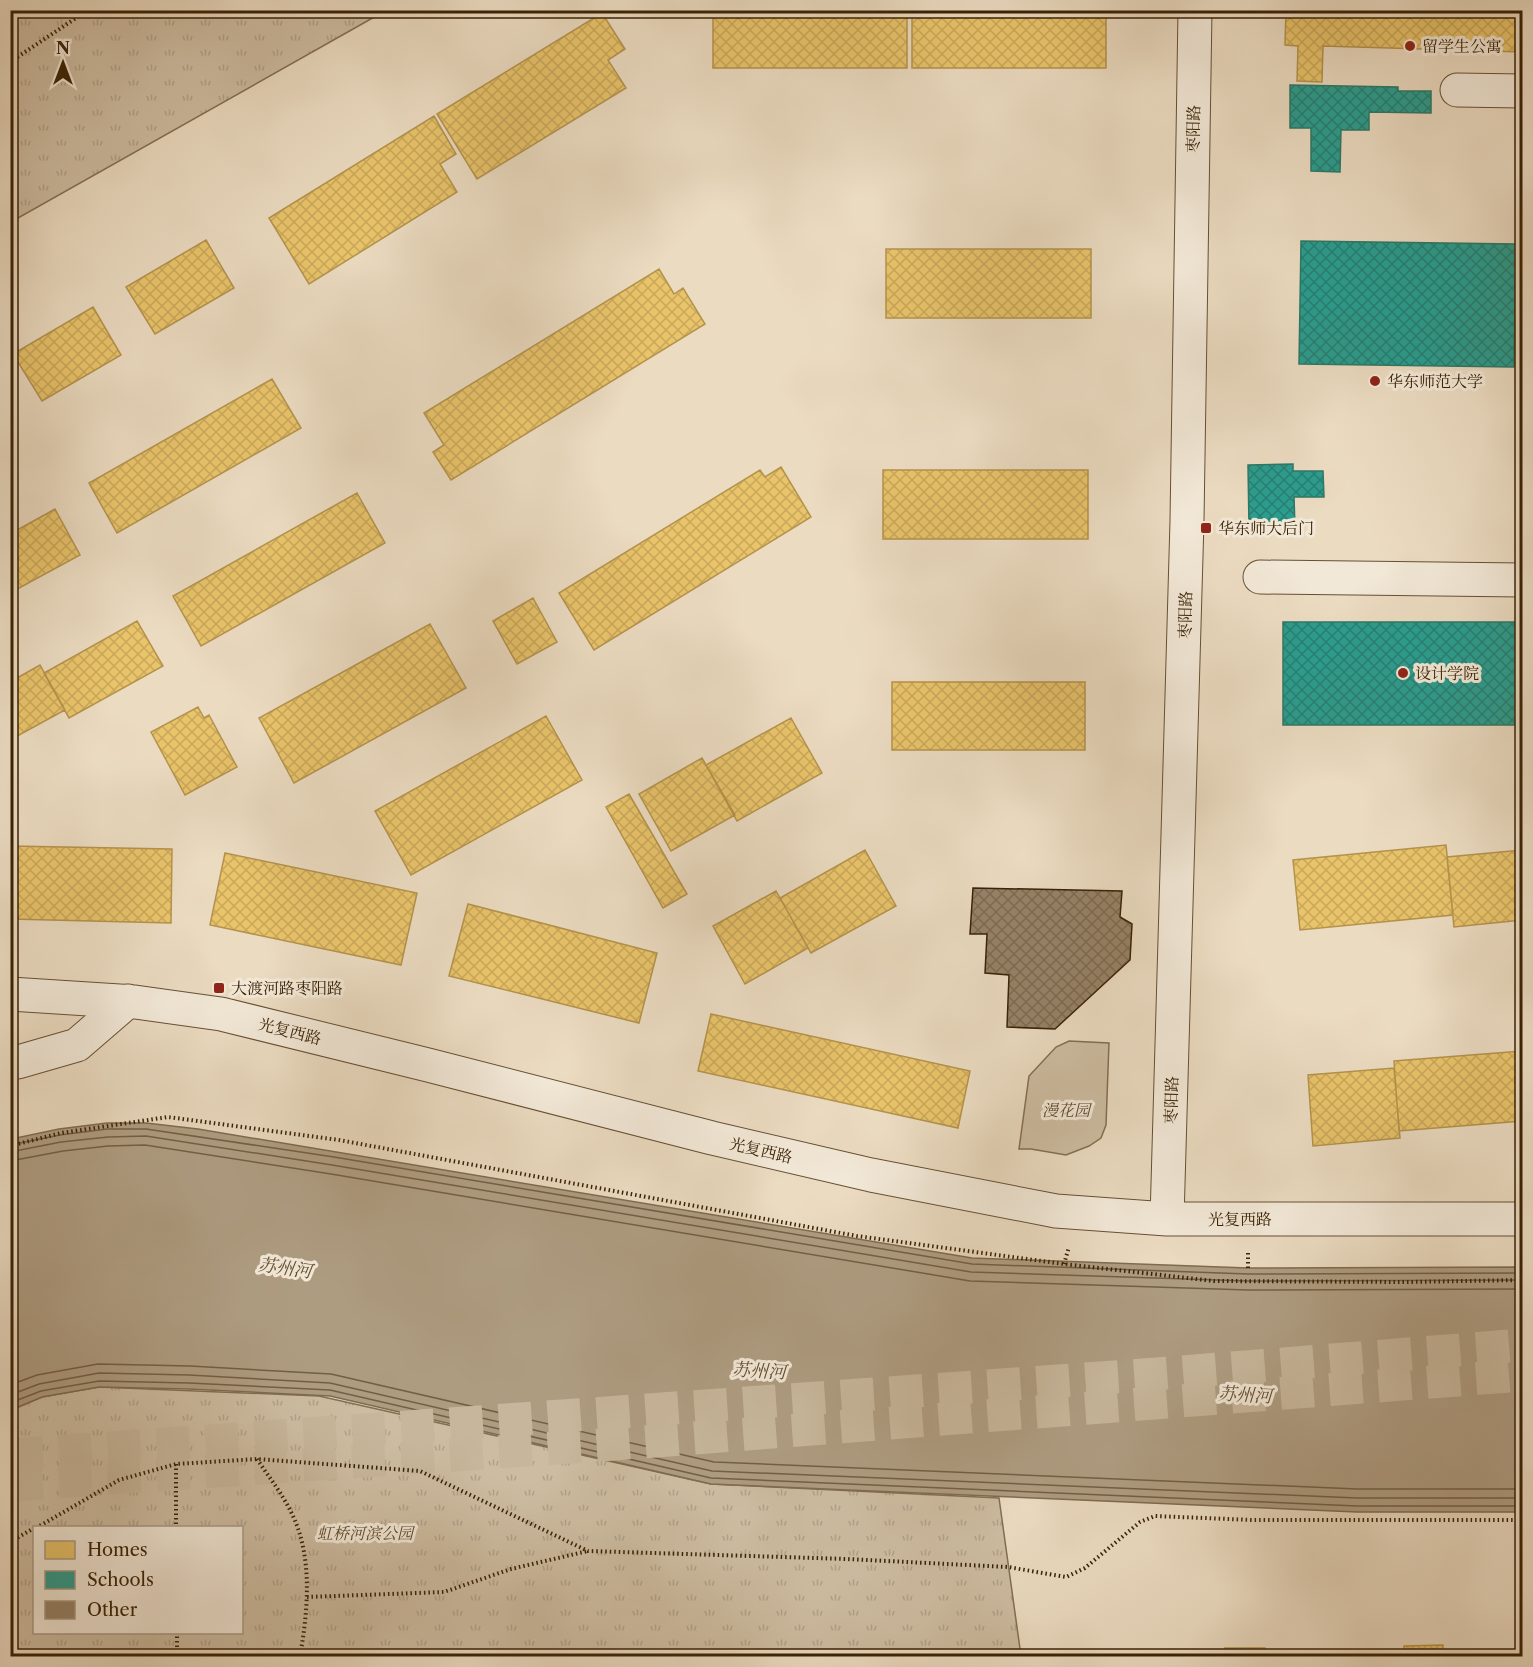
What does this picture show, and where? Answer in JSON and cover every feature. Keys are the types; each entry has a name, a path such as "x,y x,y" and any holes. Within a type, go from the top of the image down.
{"street":[{"name":"枣阳路","path":"1167,1219 1187,521 1195,10"},
{"path":"1456,90 1522,91"},
{"path":"1260,578 1522,580"},
{"name":"光复西路","path":"10,994 128,1001 221,1014 712,1138 871,1175 1056,1211 1167,1219 1522,1219"},
{"path":"10,1061 18,1062 77,1045 128,1001"}],"path":[{"path":"10,62 88,10"},
{"path":"10,1146 61,1133 168,1118 339,1140 857,1236 1214,1281 1522,1280"},
{"path":"257,1459 293,1515 305,1553 307,1597 300,1656"},
{"path":"38,1526 119,1480 176,1464 257,1459 420,1471 588,1551"},
{"path":"176,1464 176,1526"},
{"path":"307,1597 444,1592 511,1569 588,1551 847,1559 1008,1567 1065,1577 1085,1568 1140,1522 1155,1516 1253,1520 1522,1520"},
{"path":"10,1542 33,1529"},
{"path":"177,1634 177,1656"}],"green space":[{"path":"11,10 385,10 385,11 11,222"},
{"name":"漫花园","path":"1069,1041 1109,1043 1106,1125 1101,1138 1089,1146 1066,1155 1019,1149 1029,1076 1056,1047"},
{"name":"虹桥河滨公园","path":"99,1387 319,1396 711,1484 999,1498 1021,1656 11,1656 11,1410 42,1397"}],"water":[{"name":"苏州河","path":"107,1123 146,1123 198,1129 972,1258 1248,1268 1522,1267 1522,1512 1357,1512 711,1484 330,1396 99,1387 42,1397 11,1410 11,1139 59,1129"}],"building: Homes":[{"path":"713,10 907,10 907,68 713,68"},
{"path":"912,10 1106,10 1106,68 912,68"},
{"name":"留学生公寓","path":"1286,10 1522,10 1522,52 1323,46 1322,82 1297,81 1298,46 1285,45"},
{"path":"602,13 625,49 608,60 626,88 477,179 437,114"},
{"path":"434,116 456,154 440,164 457,192 309,284 269,218"},
{"path":"206,240 234,288 155,334 126,287"},
{"path":"886,249 1091,249 1091,318 886,318"},
{"path":"659,269 674,294 683,288 705,324 451,480 433,452 444,445 424,413"},
{"path":"93,307 121,355 42,401 13,354"},
{"path":"272,379 301,428 117,533 89,483"},
{"path":"781,467 811,517 594,650 559,593 760,470 765,477"},
{"path":"883,470 1088,470 1088,539 883,539"},
{"path":"357,493 385,543 201,646 173,596"},
{"path":"55,509 80,555 10,593 10,534"},
{"path":"533,598 557,642 517,664 493,621"},
{"path":"137,621 163,666 69,718 44,673"},
{"path":"430,624 466,688 294,783 259,718"},
{"path":"40,665 65,710 10,740 10,682"},
{"path":"892,682 1085,682 1085,750 892,750"},
{"path":"198,707 204,718 209,715 237,767 185,795 151,732"},
{"path":"546,716 582,780 411,875 375,811"},
{"path":"791,718 822,773 737,821 706,765"},
{"path":"702,758 735,815 671,851 639,794"},
{"path":"629,794 687,894 663,908 606,807"},
{"path":"1446,845 1453,915 1300,930 1293,860"},
{"path":"10,846 172,849 171,923 10,919"},
{"path":"865,850 896,906 811,953 780,898"},
{"path":"1522,850 1522,920 1454,927 1447,857"},
{"path":"225,853 417,893 401,965 210,925"},
{"path":"776,891 808,948 745,984 713,926"},
{"path":"468,904 657,953 639,1023 449,976"},
{"path":"711,1014 970,1071 958,1128 698,1071"},
{"path":"1522,1051 1522,1121 1399,1131 1394,1061"},
{"path":"1394,1068 1400,1138 1313,1146 1308,1075"},
{"path":"1443,1645 1443,1656 1404,1656 1404,1646"},
{"path":"1225,1648 1265,1648 1265,1656 1225,1656"}],"building: Schools":[{"path":"1290,85 1398,87 1398,91 1431,91 1431,113 1369,112 1369,130 1341,130 1340,172 1311,171 1311,128 1290,128"},
{"path":"1301,241 1516,244 1514,367 1299,364"},
{"path":"1293,464 1293,471 1323,471 1324,497 1294,497 1295,527 1249,527 1248,465"},
{"name":"设计学院","path":"1283,622 1522,622 1522,725 1283,725"}],"building: Other":[{"path":"973,888 1122,891 1120,917 1132,924 1130,960 1055,1029 1007,1027 1009,975 985,973 987,934 970,934"}],"tunnel":[{"path":"10,1455 1143,1375 1522,1345"},
{"path":"10,1485 615,1444 1522,1375"}],"place":[{"name":"留学生公寓","path":"1410,46"},
{"name":"华东师范大学","path":"1375,381"},
{"name":"华东师大后门","path":"1206,528"},
{"name":"设计学院","path":"1403,673"},
{"name":"大渡河路枣阳路","path":"219,988"}]}
